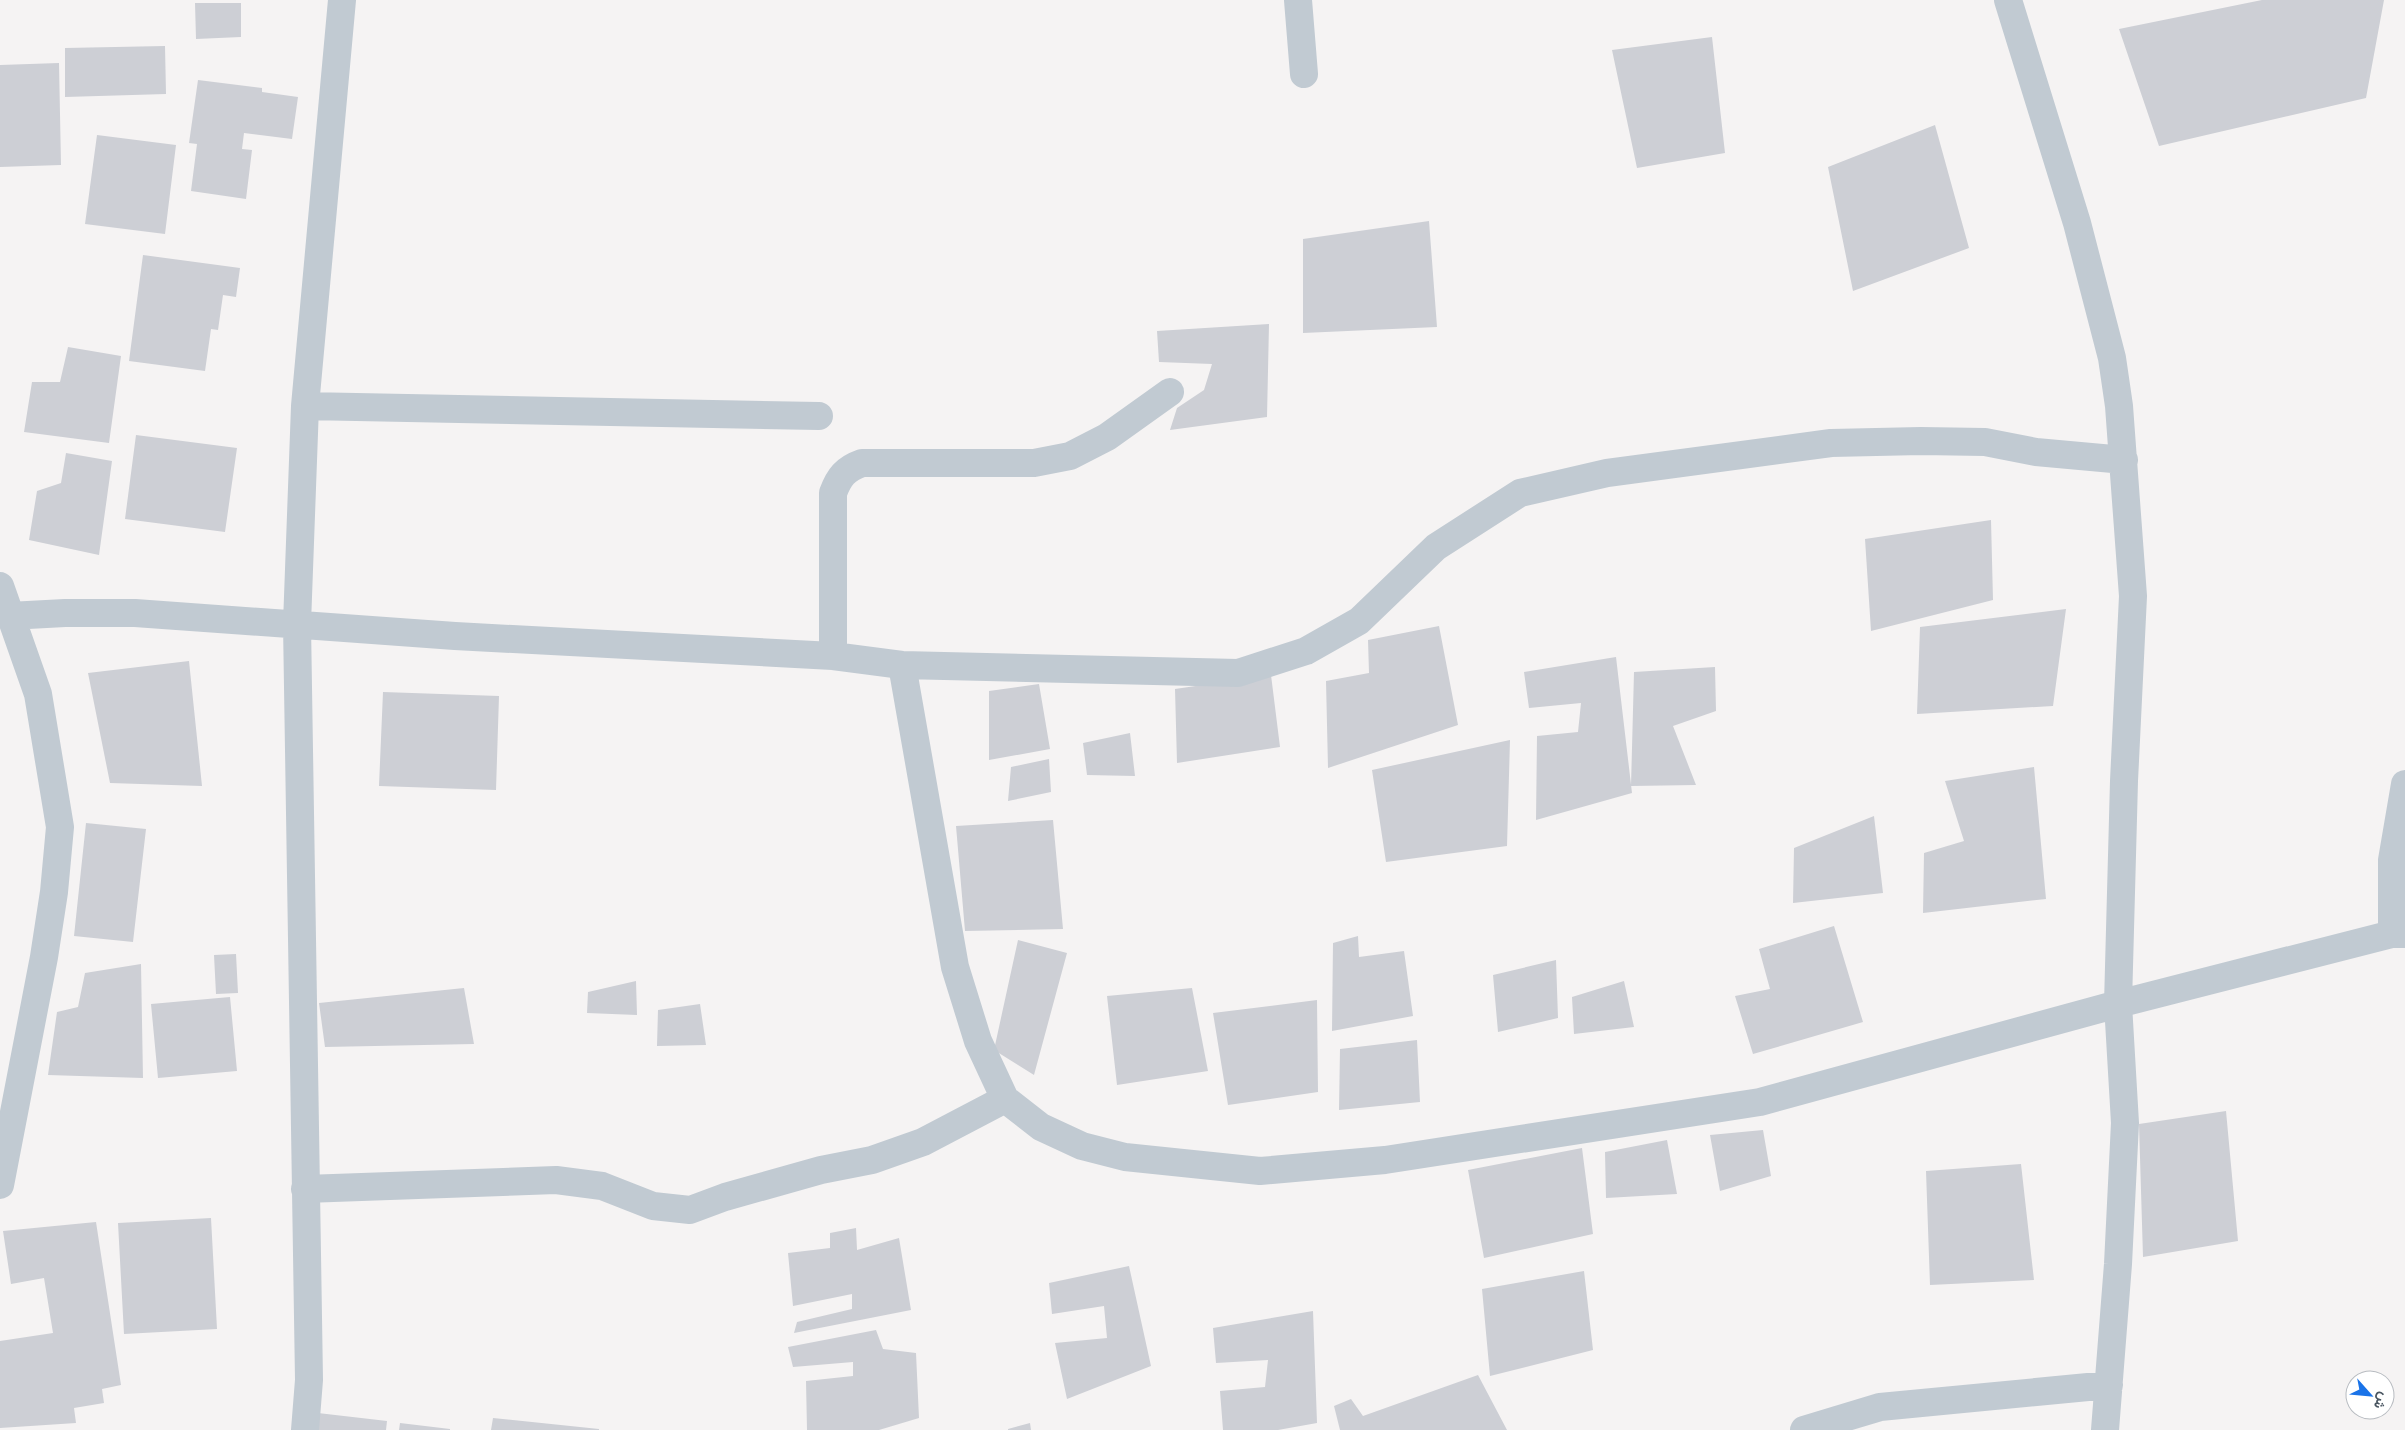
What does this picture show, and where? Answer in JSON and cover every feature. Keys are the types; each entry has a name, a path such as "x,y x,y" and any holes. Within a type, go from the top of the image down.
{"street":[{"path":"305,1430 310,1380 305,1189 297,624 305,406 342,0"},
{"path":"1298,0 1304,74"},
{"path":"2008,0 2077,222 2096,292 2112,358 2124,460 2133,596 2124,782 2118,1004 2125,1123 2118,1264 2105,1430"},
{"path":"832,656 833,493 839,477 851,467 862,463 1034,463 1070,456 1107,437 1170,392"},
{"path":"305,406 819,416"},
{"path":"10,616 64,613 134,613 455,636 832,656 902,665 1238,673 1306,651 1359,621 1436,547 1520,493 1607,473 1831,443 1986,442 2036,452 2124,460"},
{"path":"0,586 38,694 60,827 54,892 44,957 0,1185"},
{"path":"902,665 955,967 978,1041 1005,1099 1041,1127 1082,1146 1125,1157 1260,1171 1385,1160 1760,1102 2118,1004 2398,934 2392,860 2405,784"},
{"path":"305,1189 556,1180 602,1186 653,1206 690,1210 725,1197 822,1170 872,1160 923,1142 1005,1099"},
{"path":"1804,1430 1880,1407 2109,1385"}],"building":[{"path":"2262,0 2384,0 2366,98 2159,146 2119,29"},
{"path":"195,3 241,3 241,37 196,39"},
{"path":"1712,37 1725,153 1637,168 1612,50"},
{"path":"165,46 166,94 65,97 65,48"},
{"path":"59,63 61,165 0,167 0,65"},
{"path":"198,80 262,88 262,92 298,97 292,139 244,133 242,149 252,150 246,199 191,191 197,144 189,143"},
{"path":"1935,125 1969,248 1853,291 1828,167"},
{"path":"97,135 176,145 165,234 85,224"},
{"path":"1429,221 1437,327 1303,333 1303,239"},
{"path":"143,255 240,268 236,297 223,295 218,330 211,329 205,371 129,361"},
{"path":"1269,324 1267,417 1170,430 1177,408 1204,390 1212,364 1159,362 1157,331"},
{"path":"68,347 121,356 109,443 24,432 32,382 60,382"},
{"path":"136,435 237,448 225,532 125,519"},
{"path":"66,453 112,461 99,555 29,540 37,491 61,483"},
{"path":"1991,520 1993,600 1871,631 1865,539"},
{"path":"2066,609 2053,706 1917,714 1920,627"},
{"path":"1439,626 1458,725 1328,768 1326,681 1369,673 1368,640"},
{"path":"1616,657 1632,793 1536,820 1537,736 1578,732 1581,703 1529,708 1524,672"},
{"path":"189,661 202,786 110,783 88,673"},
{"path":"1715,667 1716,711 1673,726 1696,785 1631,786 1634,672"},
{"path":"1271,675 1280,747 1177,763 1175,689"},
{"path":"1039,684 1050,749 989,760 989,691"},
{"path":"383,692 499,696 496,790 379,786"},
{"path":"1130,733 1135,776 1087,775 1083,743"},
{"path":"1510,740 1507,846 1386,862 1372,770"},
{"path":"1049,759 1051,792 1008,801 1011,767"},
{"path":"2034,767 2046,899 1923,913 1924,853 1964,841 1945,781"},
{"path":"1874,816 1883,893 1793,903 1794,848"},
{"path":"1053,820 1063,929 965,931 956,826"},
{"path":"86,823 146,829 133,942 74,936"},
{"path":"1834,926 1863,1022 1753,1054 1735,996 1770,989 1759,949"},
{"path":"1358,936 1359,957 1404,951 1413,1016 1332,1031 1333,943"},
{"path":"1018,940 1067,953 1034,1075 994,1050"},
{"path":"236,954 238,993 216,994 214,955"},
{"path":"1556,960 1558,1018 1498,1032 1493,975"},
{"path":"141,964 143,1078 48,1075 57,1012 78,1007 85,973"},
{"path":"636,981 637,1015 587,1013 588,992"},
{"path":"1624,981 1634,1027 1574,1034 1572,997"},
{"path":"464,988 474,1044 325,1047 319,1003"},
{"path":"1192,988 1208,1071 1117,1085 1107,996"},
{"path":"230,997 237,1071 158,1078 151,1004"},
{"path":"1317,1000 1318,1092 1228,1105 1213,1013"},
{"path":"700,1004 706,1045 657,1046 658,1010"},
{"path":"1417,1040 1420,1102 1339,1110 1340,1049"},
{"path":"2226,1111 2238,1241 2143,1257 2139,1124"},
{"path":"1763,1130 1771,1176 1720,1191 1710,1135"},
{"path":"1667,1140 1677,1194 1606,1198 1605,1152"},
{"path":"1582,1148 1593,1234 1484,1258 1468,1170"},
{"path":"2021,1164 2034,1280 1930,1285 1926,1171"},
{"path":"211,1218 217,1329 124,1334 118,1223"},
{"path":"96,1222 121,1385 102,1389 104,1403 74,1408 76,1423 0,1428 0,1341 53,1333 44,1278 11,1284 3,1231"},
{"path":"856,1228 857,1250 899,1238 911,1310 794,1333 797,1322 852,1309 852,1294 793,1306 788,1253 830,1248 830,1233"},
{"path":"1129,1266 1151,1366 1067,1399 1055,1343 1107,1338 1104,1306 1052,1314 1049,1283"},
{"path":"1584,1271 1593,1350 1490,1376 1482,1289"},
{"path":"1313,1311 1317,1423 1278,1430 1223,1430 1220,1391 1265,1387 1268,1360 1216,1363 1213,1328"},
{"path":"876,1330 883,1349 916,1353 919,1418 879,1430 807,1430 806,1381 853,1376 853,1362 793,1367 788,1347"},
{"path":"1478,1375 1507,1430 1340,1430 1334,1406 1351,1399 1363,1416"},
{"path":"318,1413 387,1421 386,1430 316,1430"},
{"path":"493,1418 599,1429 599,1430 491,1430"},
{"path":"400,1423 450,1429 450,1430 399,1430"},
{"path":"1030,1423 1031,1430 1008,1430 1008,1429"}]}
